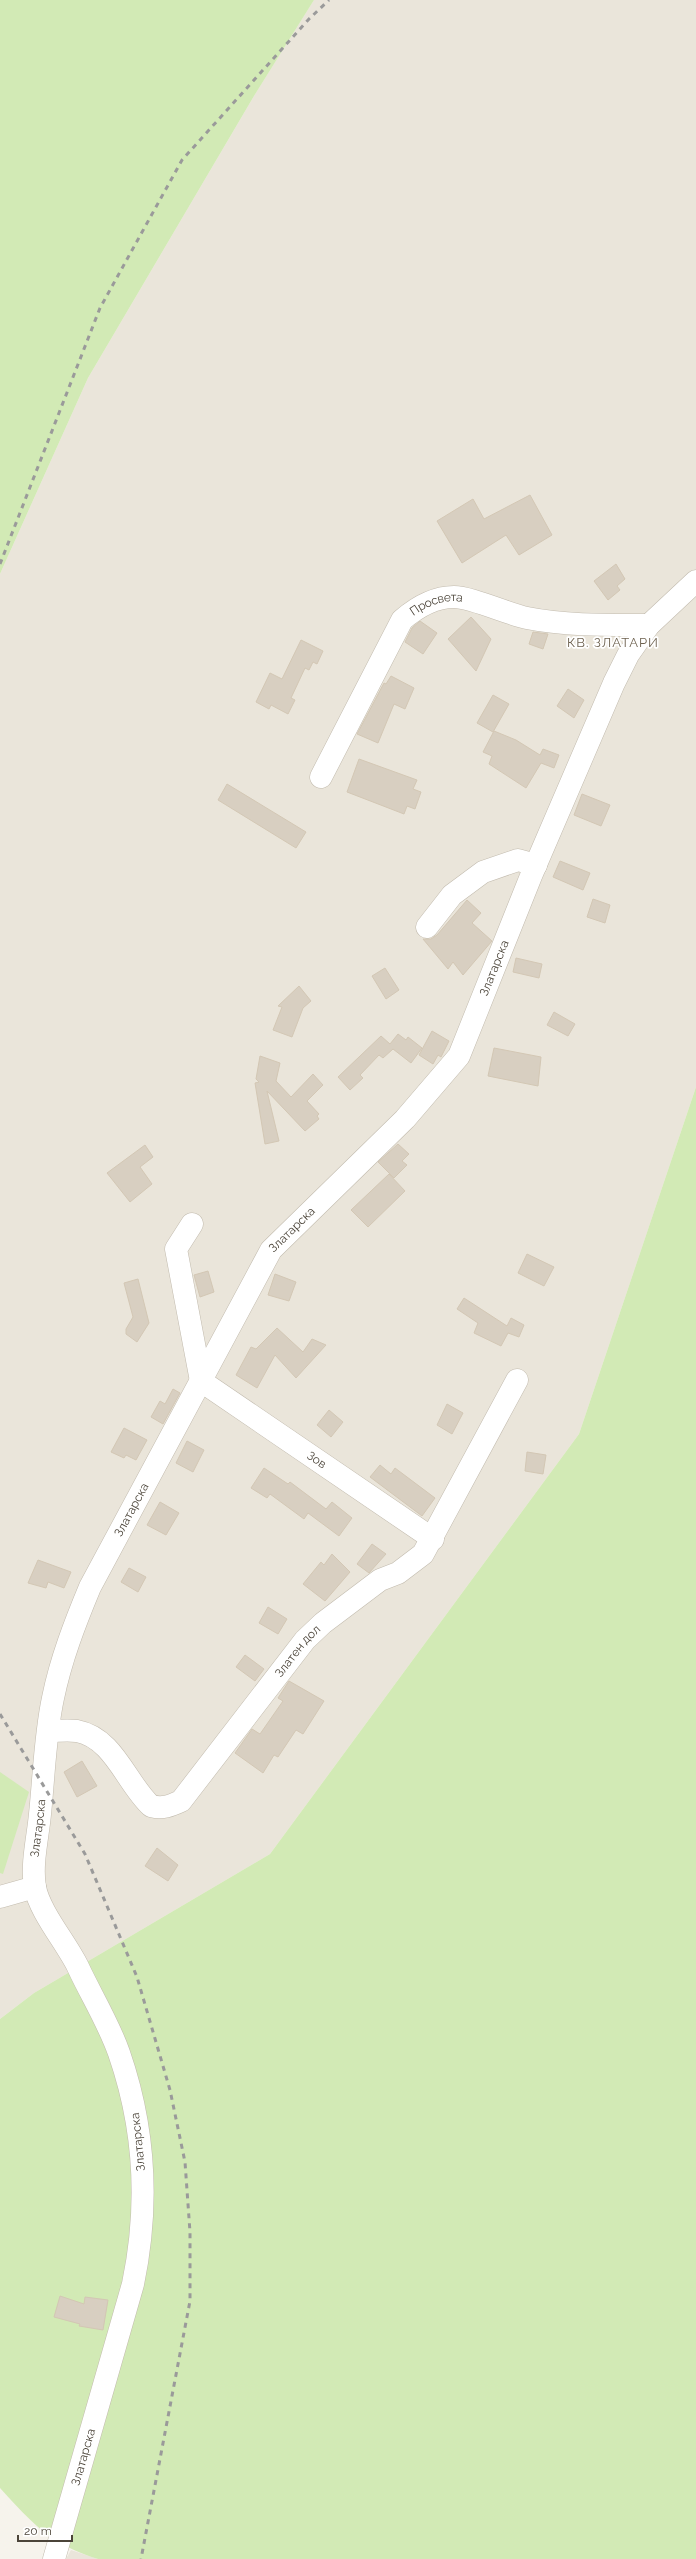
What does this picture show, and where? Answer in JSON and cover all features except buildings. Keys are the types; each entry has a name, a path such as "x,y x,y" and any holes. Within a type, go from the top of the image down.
{"street":[{"name":"Златарска","path":"54,2559 133,2284 141,2236 142,2166 133,2099 118,2051 75,1961 41,1904 35,1887 36,1860 49,1731 60,1669 76,1619 90,1587 271,1250 405,1119 459,1056 536,865 614,683 628,655 649,625 696,581"},
{"name":"Просвета","path":"320,777 402,620 415,608 455,597 527,618 573,623 649,625"},
{"path":"427,927 452,895 483,872 518,860 536,865"},
{"path":"192,1224 176,1249 201,1381"},
{"name":"Златен дол","path":"49,1731 77,1731 97,1741 110,1751 151,1806 164,1808 181,1801 305,1640 323,1623 380,1580 398,1573 423,1554 433,1539 517,1380"},
{"name":"Зов","path":"201,1381 433,1539"},
{"path":"0,1897 35,1887"}],"shaded area":[{"path":"314,0 696,0 696,1087 579,1434 270,1854 34,1993 0,2019 0,574 88,378 254,96"},
{"path":"71,2550 98,2559 66,2559"}],"green space":[{"path":"0,0 314,0 254,96 88,378 0,574"},
{"path":"696,1087 696,2559 98,2559 81,2553 67,2547 43,2531 22,2512 0,2488 0,2019 34,1993 270,1854 579,1434"},
{"path":"0,1772 29,1792 3,1874 0,1873"}],"railway":[{"path":"0,564 100,308 182,160 309,19 329,0"},
{"path":"0,1714 85,1854 137,1977 170,2090 185,2162 190,2232 190,2301 141,2559"}],"district":[{"name":"КВ. ЗЛАТАРИ","path":"613,642"}]}
